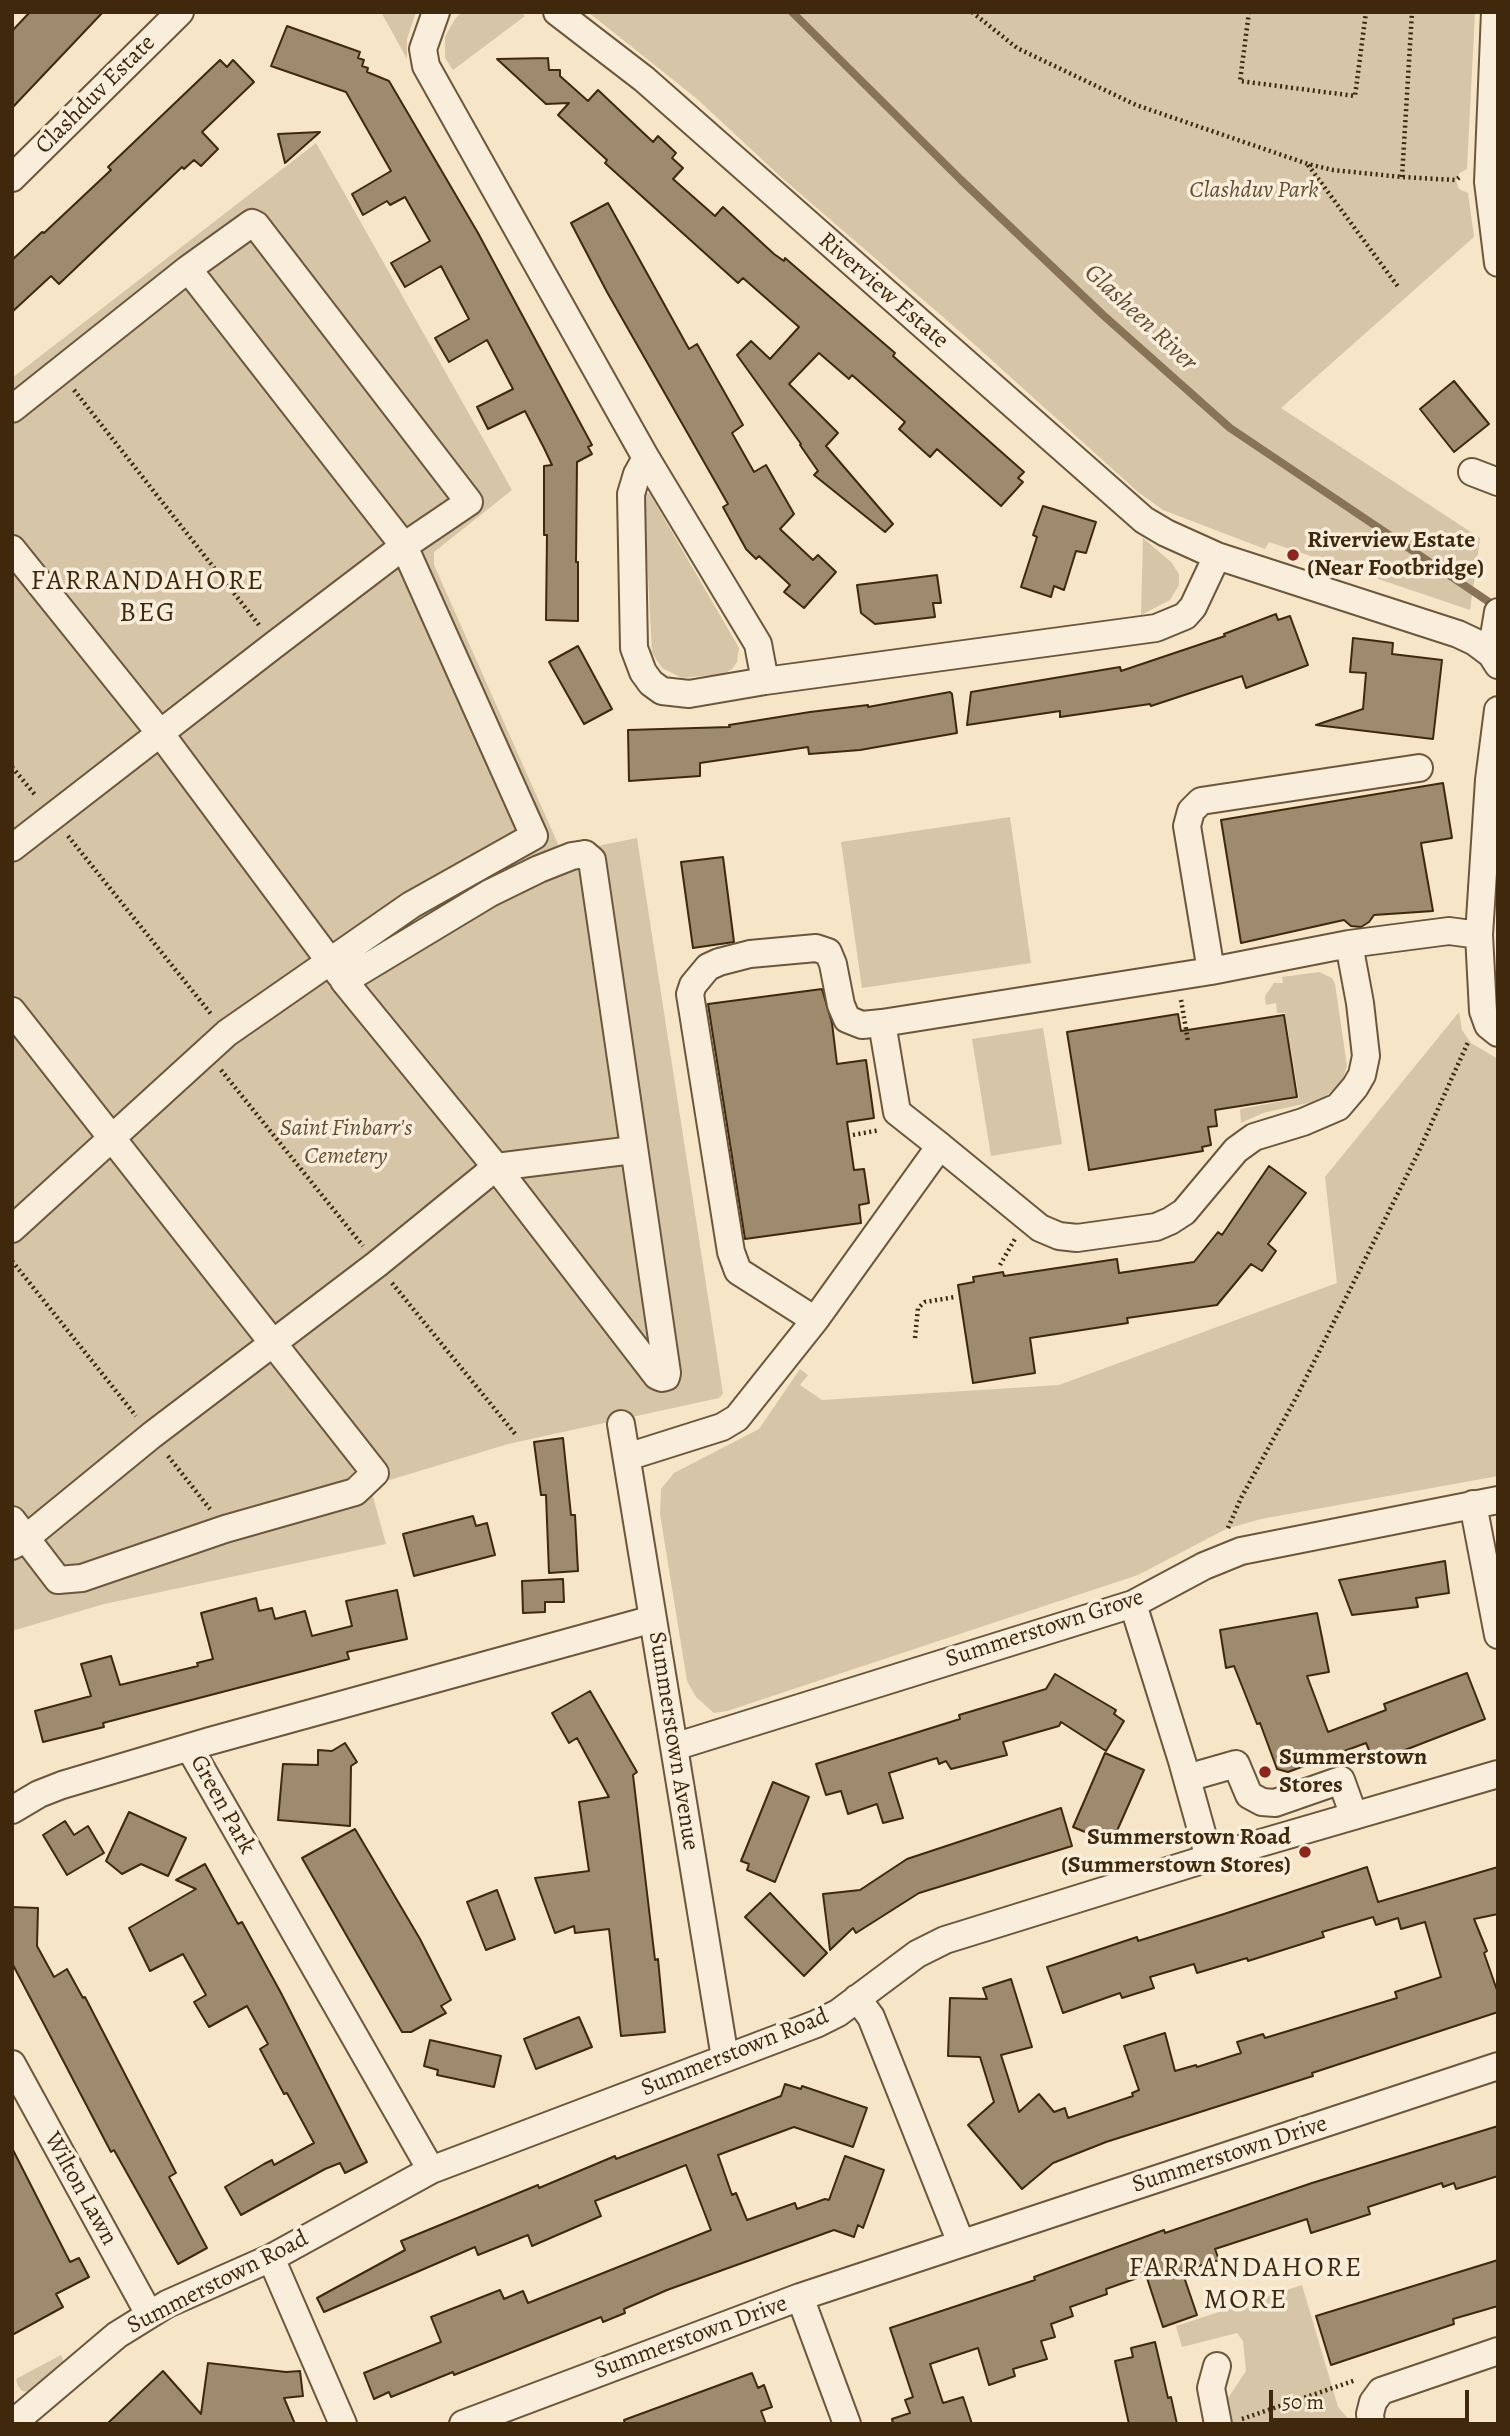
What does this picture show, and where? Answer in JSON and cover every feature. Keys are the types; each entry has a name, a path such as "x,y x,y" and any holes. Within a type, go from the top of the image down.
{"street":[{"name":"Clashduv Estate","path":"12,178 180,12"},
{"path":"436,12 423,48 426,66 646,458 758,644 765,681"},
{"name":"Riverview Estate","path":"557,12 644,79 1144,520 1217,556 1458,634 1475,642 1496,640"},
{"path":"1495,12 1488,155 1498,263"},
{"path":"12,409 188,269 248,224 256,225 469,502 404,546 12,848"},
{"path":"188,269 404,546 534,835 411,905 336,971"},
{"path":"646,458 637,474 631,494 634,648 643,672 651,683 662,691 690,694 765,681 1156,628 1185,616 1193,607 1217,556"},
{"path":"1472,472 1498,482"},
{"path":"12,549 160,733 336,971 496,1167 657,1376 666,1377 667,1373 592,860 585,854 572,856 539,869 490,893 336,971 227,1033 12,1229"},
{"path":"1491,1024 1481,998 1479,935 1498,710"},
{"path":"1211,971 1187,826 1191,811 1201,801 1419,768"},
{"path":"815,1320 738,1271 731,1252 691,994 692,985 708,967 750,954 817,948 828,953 833,964 841,1005 847,1019 862,1025 1211,971 1349,944 1449,931 1479,935"},
{"path":"882,1023 897,1112 1040,1228 1059,1236 1076,1238 1156,1227 1184,1212 1236,1150 1254,1137 1331,1111 1348,1098 1362,1075 1366,1056 1349,944"},
{"path":"12,1011 112,1140 273,1343 375,1473 355,1492 225,1530 82,1578 58,1580 17,1535 152,1435 273,1343 377,1264 496,1167 634,1150"},
{"path":"627,1457 722,1427 737,1418 815,1320 940,1146"},
{"name":"Summerstown Avenue","path":"621,1424 725,2058"},
{"path":"1486,1502 1498,1635"},
{"name":"Summerstown Grove","path":"674,1747 1133,1604 1226,1556 1278,1543 1486,1502"},
{"path":"1133,1604 1187,1777 1209,1858"},
{"name":"Green Park","path":"431,2170 189,1747 653,1619"},
{"path":"12,1810 50,1789 189,1747"},
{"path":"1187,1777 1236,1764 1249,1795 1262,1802 1275,1803 1342,1780 1354,1815"},
{"name":"Summerstown Road","path":"12,2424 117,2335 149,2314 271,2258 431,2170 816,2024 838,2012 917,1954 945,1940 1209,1858 1498,1774"},
{"path":"857,1998 871,2017 961,2243"},
{"name":"Wilton Lawn","path":"12,2064 149,2314"},
{"name":"Summerstown Drive","path":"463,2424 800,2297 1498,2066"},
{"path":"271,2258 343,2424"},
{"path":"800,2297 847,2424"},
{"path":"1371,2424 1373,2402 1381,2391 1498,2351"},
{"path":"1217,2366 1211,2388 1218,2424"}],"path":[{"path":"972,12 1017,48 1136,105 1308,164 1333,170 1456,180 1488,155"},
{"path":"1249,12 1240,81 1355,96 1366,12"},
{"path":"1402,177 1412,12"},
{"path":"1308,164 1399,288"},
{"path":"59,371 274,645"},
{"path":"12,767 227,1033"},
{"path":"1178,976 1188,1041"},
{"path":"1226,1556 1224,1537 1241,1498 1298,1394 1419,1151 1467,1044 1491,1024"},
{"path":"12,1261 225,1530"},
{"path":"915,1338 918,1308 925,1302 955,1297"}],"green space":[{"path":"381,12 416,12 407,39 407,59"},
{"path":"462,12 520,12 525,16 453,70 445,58 445,37"},
{"name":"Clashduv Park","path":"588,12 1475,12 1467,169 1460,173 1456,180 1459,189 1468,193 1474,237 1281,408 1480,538 1470,610 1269,542 1265,549 1163,510 1138,492 965,336 781,177 696,98"},
{"name":"Saint Finbarr's Cemetery","path":"316,143 512,490 434,552 434,565 562,853 637,838 723,1394 719,1398 508,1444 370,1486 386,1544 104,1604 12,1631 12,378"},
{"path":"647,493 739,648 737,662 724,674 682,678 662,668 652,653 644,498"},
{"path":"1143,538 1171,562 1179,574 1179,585 1170,600 1141,615"},
{"path":"1010,817 1031,963 862,988 841,842"},
{"path":"1319,972 1332,978 1335,984 1347,1066 1342,1082 1321,1100 1263,1113 1241,1123 1240,1109 1299,1098 1285,1013 1277,1013 1276,1003 1266,1005 1265,996 1274,983 1283,983 1282,977"},
{"path":"1459,1012 1462,1030 1471,1043 1498,1059 1498,1476 1261,1519 1226,1529 1138,1575 727,1711 714,1713 696,1697 687,1681 660,1514 661,1489 674,1473 759,1429 800,1369 808,1375 800,1385 822,1400 1059,1385 1337,1283 1325,1177"},
{"path":"1043,1028 1062,1144 991,1156 972,1039"},
{"path":"1302,2285 1338,2407 1353,2424 1230,2424 1226,2407 1228,2398 1246,2371 1243,2341 1237,2333 1182,2347 1176,2326"},
{"path":"61,2355 64,2363 30,2392 22,2391 16,2379"}],"building":[{"path":"30,12 103,12 12,108 12,31"},
{"path":"287,26 360,52 358,58 364,60 362,66 368,68 367,72 389,81 478,233 592,445 588,447 592,454 577,462 578,621 546,620 547,535 544,535 544,466 552,465 544,448 525,411 488,429 477,407 513,389 487,340 449,362 435,338 469,319 441,266 405,287 391,263 430,241 405,197 390,205 387,201 363,215 352,194 391,171 346,92 271,66"},
{"path":"548,58 549,70 560,70 560,76 588,101 598,90 653,142 658,136 676,153 672,158 683,168 673,179 715,216 723,207 774,254 784,261 785,258 895,353 893,356 1024,472 1018,478 1023,482 1001,506 937,449 930,457 899,429 905,422 852,375 849,379 819,353 789,384 838,433 826,446 893,524 885,532 814,475 818,471 801,444 737,355 751,341 770,359 799,327 743,278 738,283 605,163 607,160 558,115 569,103 546,104 497,59"},
{"path":"220,60 227,67 233,60 254,82 202,132 218,149 201,166 194,160 184,169 182,167 59,284 51,276 12,312 12,260 111,170 108,167"},
{"path":"320,132 285,163 278,134"},
{"path":"608,203 689,349 697,344 743,425 732,433 754,472 766,465 794,514 780,529 813,560 818,555 836,572 804,608 784,592 790,585 759,556 756,559 746,549 723,507 728,504 607,292 571,223"},
{"path":"1454,381 1489,424 1454,452 1420,409"},
{"path":"1043,506 1096,522 1086,553 1076,551 1064,590 1054,586 1051,597 1021,587 1037,537 1033,535"},
{"path":"937,575 941,603 933,603 935,617 875,624 861,613 857,585"},
{"path":"1276,614 1278,620 1290,616 1308,665 1246,688 1242,676 1151,706 1150,704 1060,717 1060,711 967,725 971,692 1120,667 1121,671 1225,636 1224,634"},
{"path":"1353,638 1393,643 1392,654 1442,660 1433,739 1316,725 1363,709 1366,673 1350,672"},
{"path":"578,646 612,709 584,724 549,662"},
{"path":"950,692 957,733 860,750 809,754 808,747 700,763 700,776 629,781 628,730 730,727 729,725 810,712 868,707"},
{"path":"1443,783 1452,838 1421,843 1433,911 1374,915 1361,927 1351,926 1344,920 1241,943 1221,820"},
{"path":"723,857 734,942 693,948 681,862"},
{"path":"822,989 832,1023 837,1064 866,1060 874,1118 847,1122 854,1170 864,1169 869,1203 859,1205 861,1223 745,1239 708,1004"},
{"path":"1178,1014 1181,1031 1284,1015 1297,1097 1215,1110 1217,1126 1208,1127 1211,1145 1202,1147 1203,1151 1089,1170 1067,1032"},
{"path":"1269,1166 1306,1193 1268,1244 1276,1251 1262,1271 1251,1264 1217,1305 1127,1318 1128,1323 1030,1338 1035,1373 973,1383 958,1285 974,1282 973,1277 1003,1272 1004,1276 1117,1259 1119,1273 1194,1262 1218,1232 1222,1235"},
{"path":"563,1438 571,1515 575,1515 578,1571 549,1573 546,1495 541,1495 534,1442"},
{"path":"473,1516 476,1526 487,1523 495,1555 414,1576 403,1534"},
{"path":"1445,1561 1449,1593 1416,1598 1418,1607 1352,1615 1339,1580"},
{"path":"563,1579 564,1602 545,1602 545,1612 523,1613 522,1581"},
{"path":"397,1590 407,1639 347,1652 349,1659 103,1723 104,1727 43,1742 35,1711 91,1696 81,1664 111,1656 120,1685 198,1666 197,1663 213,1659 201,1613 256,1598 259,1611 272,1608 275,1619 305,1611 312,1636 352,1626 346,1601"},
{"path":"1317,1613 1329,1672 1307,1676 1328,1732 1386,1710 1384,1704 1467,1673 1485,1719 1374,1762 1366,1743 1288,1772 1277,1769 1234,1666 1226,1668 1220,1630"},
{"path":"1055,1674 1116,1710 1114,1714 1124,1721 1106,1751 1061,1722 1059,1726 1003,1742 1007,1755 951,1769 946,1761 939,1764 937,1758 889,1773 903,1818 883,1823 877,1804 848,1814 841,1791 826,1795 816,1764 960,1719 959,1715 1046,1689"},
{"path":"590,1691 637,1772 633,1775 665,2032 621,2036 609,1929 575,1933 574,1926 555,1933 535,1878 589,1871 579,1802 609,1797 577,1738 569,1743 552,1713"},
{"path":"345,1743 357,1762 351,1766 350,1826 278,1820 283,1764 318,1765 318,1750 332,1751"},
{"path":"1105,1753 1144,1770 1116,1833 1111,1830 1107,1841 1073,1827"},
{"path":"773,1782 809,1797 775,1882 747,1870 749,1864 741,1861"},
{"path":"1061,1808 1072,1846 919,1893 856,1933 853,1928 830,1950 823,1894 860,1890 907,1859"},
{"path":"129,1812 186,1838 168,1876 141,1864 122,1874 106,1861"},
{"path":"65,1821 74,1835 88,1826 104,1853 67,1875 43,1835"},
{"path":"355,1829 420,1939 451,2000 441,2006 446,2013 411,2032 402,2032 302,1858"},
{"path":"205,1864 238,1924 242,1922 281,1993 367,2162 345,2173 340,2163 325,2169 241,2215 225,2187 272,2160 274,2165 314,2143 260,2049 268,2044 247,2006 209,2027 194,2002 206,1995 183,1954 150,1971 129,1928 196,1889 176,1880"},
{"path":"1367,1867 1378,1902 1498,1867 1498,1914 1474,1919 1487,1951 1484,1953 1498,1993 1498,2012 1312,2073 1313,2076 1106,2142 1053,2163 1022,2189 968,2125 994,2102 980,2057 948,2056 950,1998 987,1999 983,1988 1011,1979 1032,2047 1001,2055 1019,2112 1039,2094 1054,2112 1065,2108 1068,2118 1133,2096 1132,2093 1139,2090 1124,2046 1165,2033 1175,2071 1196,2065 1197,2067 1241,2053 1237,2042 1263,2034 1265,2038 1397,1998 1395,1992 1441,1977 1425,1922 1401,1929 1398,1918 1376,1925 1373,1917 1322,1932 1324,1937 1248,1961 1247,1958 1197,1973 1194,1964 1150,1977 1154,1988 1122,1998 1120,1993 1063,2013 1047,1967 1137,1937 1138,1941"},
{"path":"497,1890 515,1939 486,1950 467,1902"},
{"path":"770,1893 827,1953 804,1976 745,1917"},
{"path":"12,1907 38,1908 37,1946 54,1977 67,1969 83,1998 85,1997 176,2173 169,2177 207,2248 178,2264 114,2150 111,2152 12,1963"},
{"path":"579,2017 592,2047 536,2069 524,2039"},
{"path":"430,2040 501,2056 494,2087 437,2075 438,2070 424,2066"},
{"path":"785,2084 801,2089 802,2086 867,2108 853,2147 794,2127 718,2155 732,2195 736,2193 747,2220 795,2203 797,2209 829,2200 845,2156 884,2170 863,2228 858,2225 854,2237 834,2230 667,2290 624,2309 625,2313 603,2322 601,2317 454,2375 453,2372 391,2397 389,2392 374,2399 364,2373 441,2342 431,2317 500,2290 504,2299 523,2291 528,2303 711,2230 686,2165 595,2201 601,2216 532,2246 528,2235 478,2255 475,2247 324,2312 317,2298 405,2250 401,2241 538,2185 539,2188 615,2156 616,2159 781,2096"},
{"path":"1498,2126 1498,2176 1456,2189 1454,2183 1443,2187 1442,2183 1368,2207 1370,2214 1311,2233 1307,2219 1215,2249 1219,2260 1182,2271 1197,2315 1163,2327 1146,2275 1106,2289 1107,2294 1070,2307 1073,2316 1051,2324 1055,2337 1041,2341 1047,2359 1013,2369 1015,2376 989,2385 978,2348 930,2364 943,2403 963,2397 972,2424 893,2424 892,2419 910,2413 905,2400 913,2397 890,2328 1035,2280 1034,2277 1164,2230 1165,2233 1312,2183"},
{"path":"12,2148 70,2262 79,2258 89,2277 56,2294 63,2307 12,2335"},
{"path":"1498,2260 1498,2306 1453,2319 1454,2324 1331,2365 1316,2316"},
{"path":"1155,2342 1177,2424 1129,2424 1115,2361 1133,2357 1131,2348"},
{"path":"208,2363 286,2372 300,2371 303,2396 284,2398 295,2424 107,2424 163,2371 201,2414"},
{"path":"752,2373 758,2388 764,2385 772,2407 761,2411 766,2424 625,2424 624,2420"}],"waterway":[{"name":"Glasheen River","path":"792,12 961,180 1103,315 1230,428 1498,608"}],"place":[{"name":"Riverview Estate (Near Footbridge)","path":"1293,555"},
{"name":"Summerstown Stores","path":"1265,1772"},
{"name":"Summerstown Road (Summerstown Stores)","path":"1305,1852"}],"district":[{"name":"FARRANDAHORE BEG","path":"148,598"},
{"name":"FARRANDAHORE MORE","path":"1246,2285"}]}
